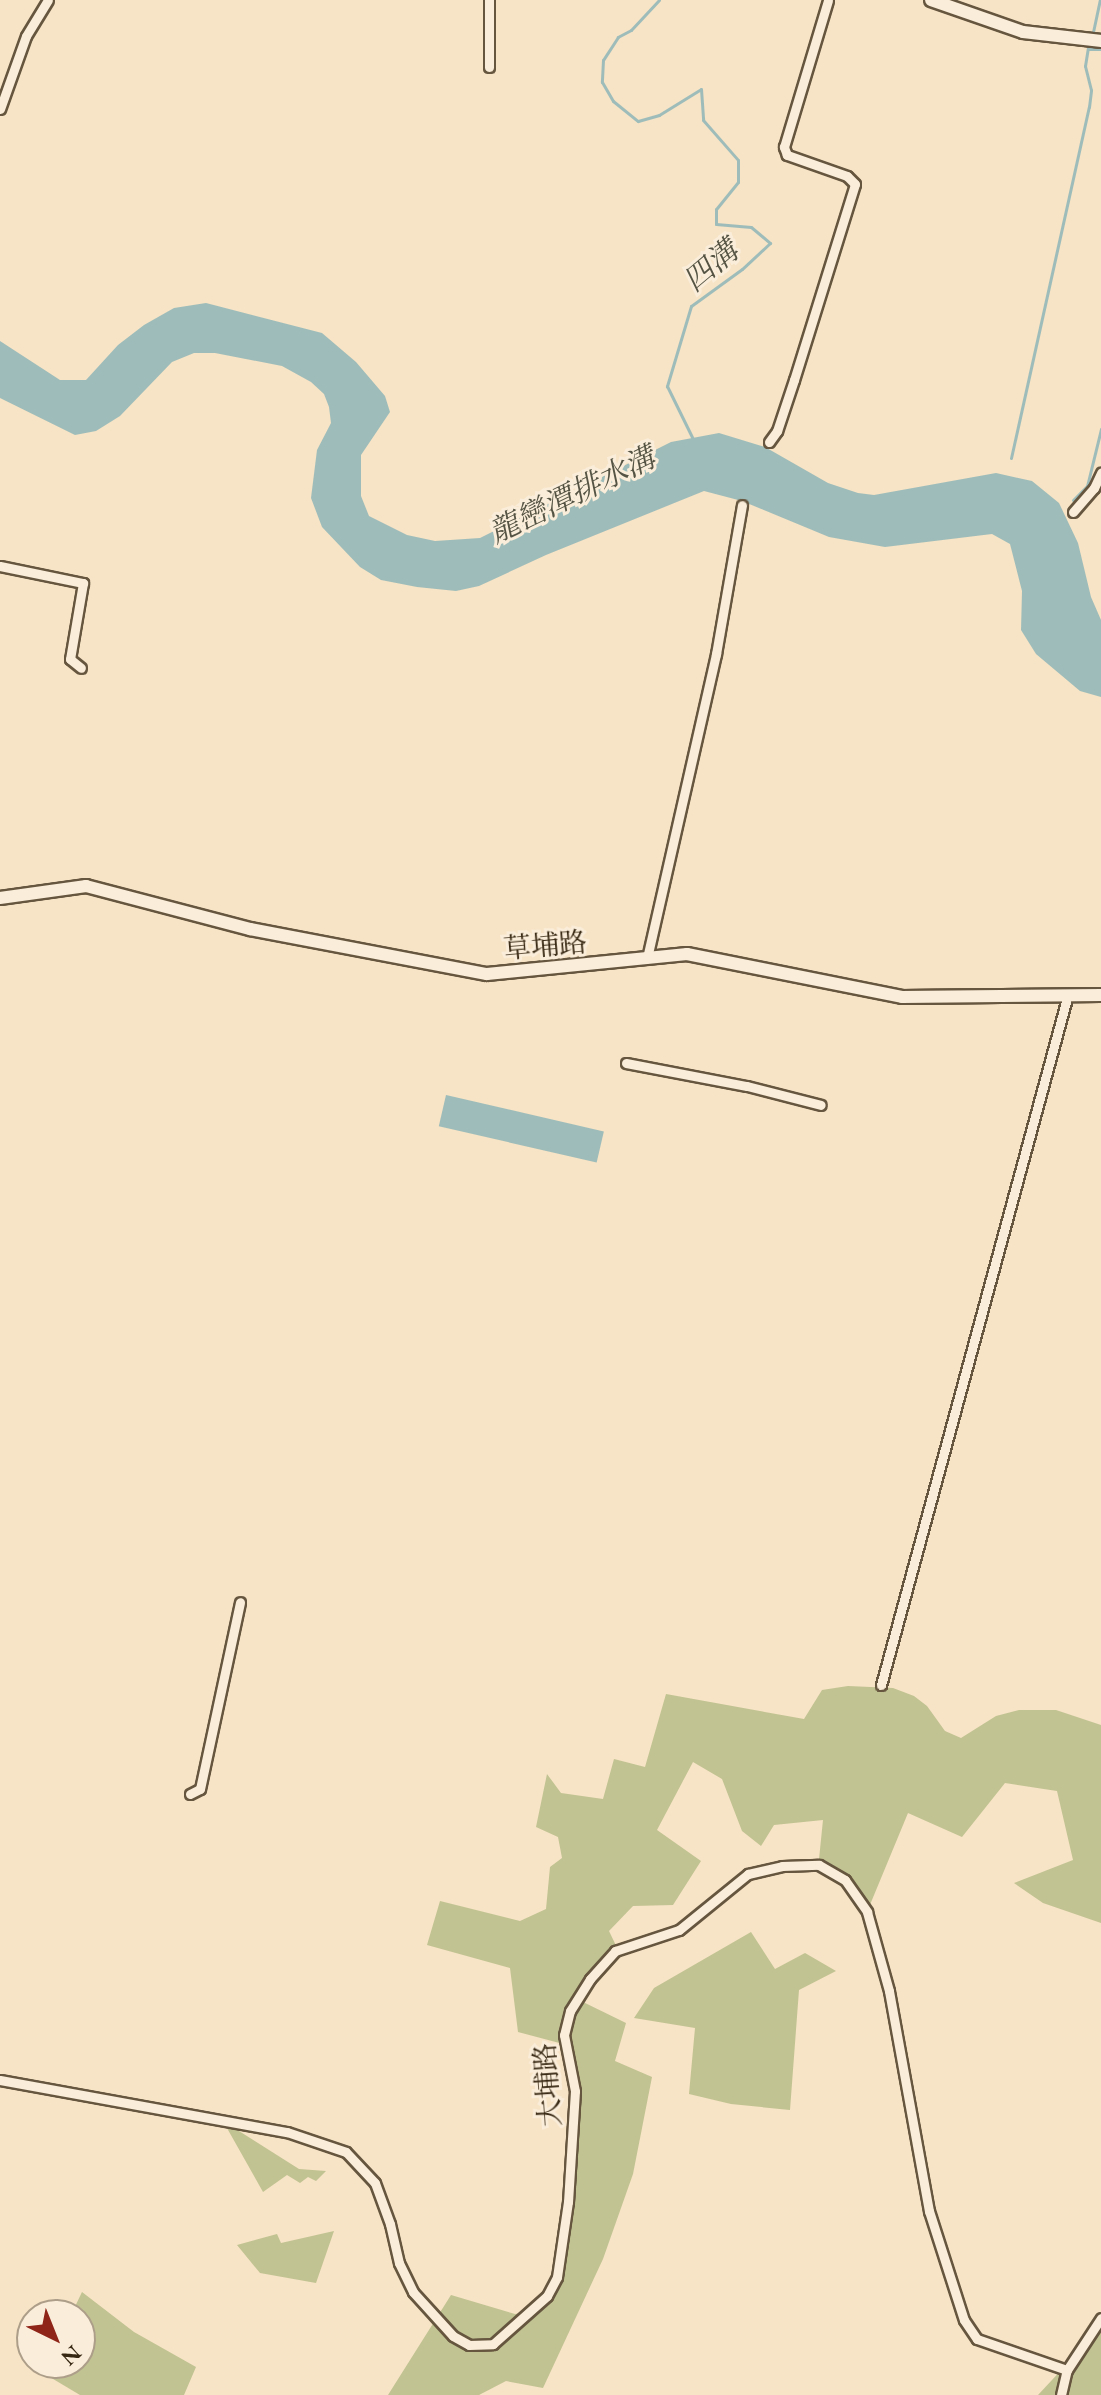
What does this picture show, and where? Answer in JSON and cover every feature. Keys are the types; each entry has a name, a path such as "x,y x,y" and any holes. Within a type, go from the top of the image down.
{"street":[{"path":"0,109 26,36 48,0"},
{"path":"489,0 489,67"},
{"path":"769,442 777,431 790,392 855,184 847,176 787,155 784,147 828,0"},
{"path":"931,0 1023,32 1101,41"},
{"path":"1073,512 1094,488 1101,473"},
{"path":"647,958 716,654 742,505"},
{"path":"0,566 83,583 70,659 81,668"},
{"name":"草埔路","path":"0,898 86,886 250,929 487,974 570,969 687,954 902,997 1067,998 1101,995"},
{"path":"881,1685 1067,998"},
{"path":"626,1063 747,1086 821,1105"},
{"path":"190,1794 200,1789 240,1602"},
{"name":"大埔路","path":"0,2080 287,2132 346,2152 375,2183 390,2224 399,2263 413,2292 453,2336 469,2345 493,2344 547,2296 557,2277 568,2202 575,2091 564,2035 570,2011 590,1979 615,1951 679,1930 748,1874 782,1866 819,1865 845,1880 867,1912 889,1991 929,2211 964,2320 977,2339 1067,2370"},
{"path":"1061,2395 1067,2370 1101,2318"}],"green space":[{"path":"848,1686 893,1688 914,1696 927,1706 945,1731 961,1738 996,1716 1019,1710 1056,1710 1101,1725 1101,1923 1043,1903 1014,1883 1073,1860 1057,1791 1005,1783 962,1837 908,1813 867,1912 847,1884 818,1869 823,1820 774,1825 761,1846 742,1831 722,1779 693,1762 657,1830 701,1861 673,1905 633,1906 609,1931 621,1956 581,2001 626,2023 615,2061 652,2077 633,2174 603,2259 543,2388 506,2381 479,2395 388,2395 451,2295 515,2314 536,2311 556,2286 577,2098 567,2045 518,2032 510,1968 427,1945 440,1901 520,1921 546,1909 550,1867 562,1858 558,1837 536,1827 547,1774 561,1793 603,1799 614,1759 645,1767 666,1694 804,1719 822,1690"},
{"path":"751,1932 775,1969 805,1953 836,1971 799,1990 790,2110 731,2104 689,2094 695,2028 634,2018 654,1988"},
{"path":"223,2121 299,2169 326,2171 316,2181 308,2177 300,2183 287,2175 263,2192"},
{"path":"334,2231 316,2283 260,2273 237,2245 277,2234 281,2243"},
{"path":"82,2292 91,2299 79,2299"},
{"path":"96,2303 134,2332 196,2367 184,2395 80,2395 53,2379 96,2379"},
{"path":"1101,2329 1101,2395 1038,2395 1066,2365 1075,2368"}],"water":[{"name":"龍巒潭排水溝","path":"206,303 322,333 356,362 385,396 390,412 361,455 361,496 369,516 407,535 435,541 480,538 671,442 719,433 765,447 828,483 858,493 874,495 996,473 1032,481 1059,503 1078,543 1091,597 1101,620 1101,697 1080,691 1036,654 1021,630 1022,591 1010,544 992,534 885,547 829,537 742,501 704,491 546,555 479,586 456,591 417,587 381,580 360,567 322,527 311,498 317,450 331,423 329,407 324,394 311,382 282,366 215,353 194,353 172,362 120,416 96,431 75,435 0,398 0,341 60,380 86,380 118,345 144,325 174,308"},
{"path":"446,1095 604,1131 597,1163 439,1126"}],"waterway":[{"name":"四溝","path":"659,0 631,30 618,37 603,60 602,82 613,101 638,121 659,115 701,89 703,120 738,160 738,182 716,209 716,224 751,227 770,243 742,269 691,306 667,386 693,439"},
{"path":"1093,32 1100,0"},
{"path":"1011,458 1089,107 1091,90 1085,66 1088,48"},
{"path":"1088,49 1101,49"},
{"path":"1073,500 1087,486 1101,429"}]}
